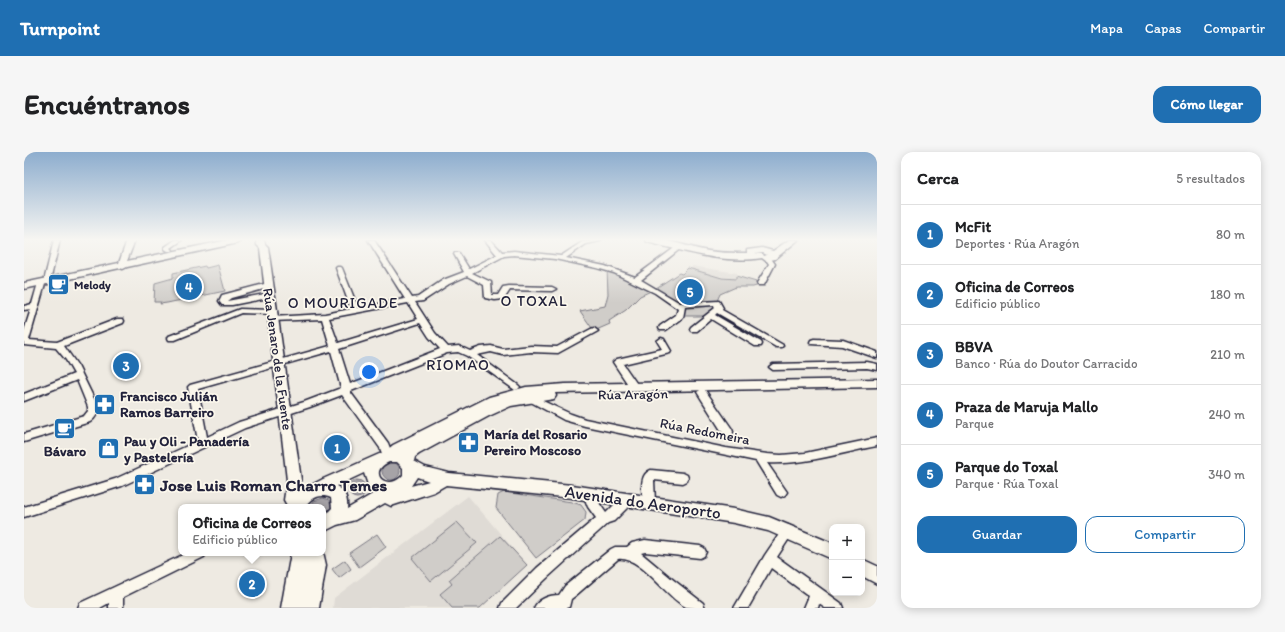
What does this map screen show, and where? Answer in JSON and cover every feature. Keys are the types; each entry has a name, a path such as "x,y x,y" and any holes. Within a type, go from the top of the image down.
{"main road":[{"path":"24,286 38,280 128,261"},
{"name":"Rúa Jenaro de la Fuente","path":"265,261 294,480 292,500 295,504"},
{"name":"Rúa Aragón","path":"299,504 305,495 328,483 385,457 493,400 516,393 544,389 877,383"},
{"name":"Rúa Aragón","path":"398,487 410,476 409,454 414,450 484,413 516,393 532,398 702,392 877,390"},
{"path":"398,487 386,489 375,483 371,472 385,457 400,456 409,464"},
{"name":"Avenida do Aeroporto","path":"409,464 419,471 444,481"},
{"path":"294,480 300,485 317,489 331,490 339,497 340,508 327,524"},
{"path":"369,505 377,505 407,492 433,487 444,481"},
{"name":"Avenida do Aeroporto","path":"398,487 444,481 516,484 628,499 734,516 769,524 829,550"},
{"path":"327,524 350,515 398,487"},
{"path":"290,608 299,556"},
{"path":"301,608 308,566 313,556"},
{"path":"310,608 318,565 315,556"},
{"path":"865,569 877,575"}],"street":[{"path":"47,261 38,280 36,306 25,342 58,345 120,322"},
{"path":"385,261 432,335 446,350"},
{"path":"462,261 469,272 488,284 488,296 495,298 501,297 509,288 552,289"},
{"path":"172,338 240,311 272,316 325,316 420,299 446,282 489,261"},
{"path":"571,261 607,268 635,281 682,308 680,316 663,328"},
{"path":"635,281 660,261"},
{"path":"761,283 772,264 770,261"},
{"path":"339,268 356,311"},
{"path":"269,290 232,303 225,303 223,301 224,297 228,296 269,290"},
{"path":"678,305 716,303 719,308 694,329"},
{"path":"24,308 36,306"},
{"path":"714,313 758,344"},
{"path":"714,313 779,345"},
{"path":"325,316 346,385 346,394 384,446 385,457"},
{"path":"203,443 193,387 278,364 422,320"},
{"path":"470,354 481,350 491,349 502,352 531,349 558,350 594,331"},
{"name":"Rúa Aragón","path":"634,387 617,362 667,351 661,341"},
{"path":"814,342 843,343 877,355"},
{"path":"24,438 92,416 93,407 79,376 70,359 58,345"},
{"path":"24,512 118,483 242,425 303,406 446,350 460,349 470,354 516,393"},
{"path":"773,367 867,364 877,367"},
{"path":"24,398 79,376"},
{"path":"702,392 728,432"},
{"name":"Rúa Redomeira","path":"532,398 542,402 559,413 610,428 724,452 761,457 782,459 800,457 877,442"},
{"path":"761,457 761,462 780,492"},
{"path":"649,503 648,478 651,475 683,478"},
{"path":"589,494 592,504 609,516"},
{"path":"604,496 609,516"},
{"path":"507,608 542,573 628,499"},
{"path":"741,608 769,559 788,531"},
{"path":"630,553 632,549 645,546 700,552"},
{"path":"566,605 565,596 570,591 615,553 625,552 630,553 655,572 666,583 698,608"},
{"path":"85,608 194,556"},
{"path":"769,559 836,608"},
{"path":"116,594 116,608"},
{"path":"812,608 817,594"},
{"path":"541,608 548,602 555,600 566,605"}],"shaded area":[{"path":"218,265 225,291 167,303 160,304 161,302 154,302 155,283 173,278 173,273 205,266 206,268"},
{"path":"692,266 737,273 737,279 692,270"},
{"path":"607,268 653,290 640,296 626,310 609,321 610,324 594,331 580,311 605,306 608,294"},
{"path":"688,268 722,278 736,279 736,276 763,284 753,287 736,287 720,294 716,303 719,308 711,316 680,316 682,308 653,290 679,273 682,274"},
{"path":"391,462 397,465 400,471 397,477 391,480 385,477 382,471 385,465"},
{"path":"353,480 361,480 366,485 364,496 361,498 353,498 348,493 348,485"},
{"path":"504,492 572,502 581,505 586,512 585,520 536,558 496,508 498,495"},
{"path":"468,496 527,565 480,608 333,608 334,598"},
{"path":"323,498 329,500 331,507 328,513 326,514 326,504 312,504 314,501"},
{"path":"457,522 477,543 431,581 412,558"},
{"path":"377,534 386,547 359,567 349,553"},
{"path":"500,536 527,565 480,608 452,608 440,594 452,584 449,580"},
{"path":"345,560 351,569 339,578 332,569"}],"place":[{"name":"Melody","path":"59,285"},
{"name":"Praza de Maruja Mallo","path":"189,287"},
{"name":"Parque do Toxal","path":"690,292"},
{"name":"BBVA","path":"126,366"},
{"name":"Francisco Julián Ramos Barreiro","path":"105,404"},
{"name":"Bávaro","path":"65,429"},
{"name":"María del Rosario Pereiro Moscoso","path":"468,442"},
{"name":"McFit","path":"337,448"},
{"name":"Pau y Oli - Panadería y Pastelería","path":"109,449"},
{"name":"Jose Luis Roman Charro Temes","path":"144,485"},
{"name":"Oficina de Correos","path":"252,584"}],"district":[{"name":"O TOXAL","path":"534,301"},
{"name":"O MOURIGADE","path":"343,303"},
{"name":"RIOMAO","path":"458,365"}]}
